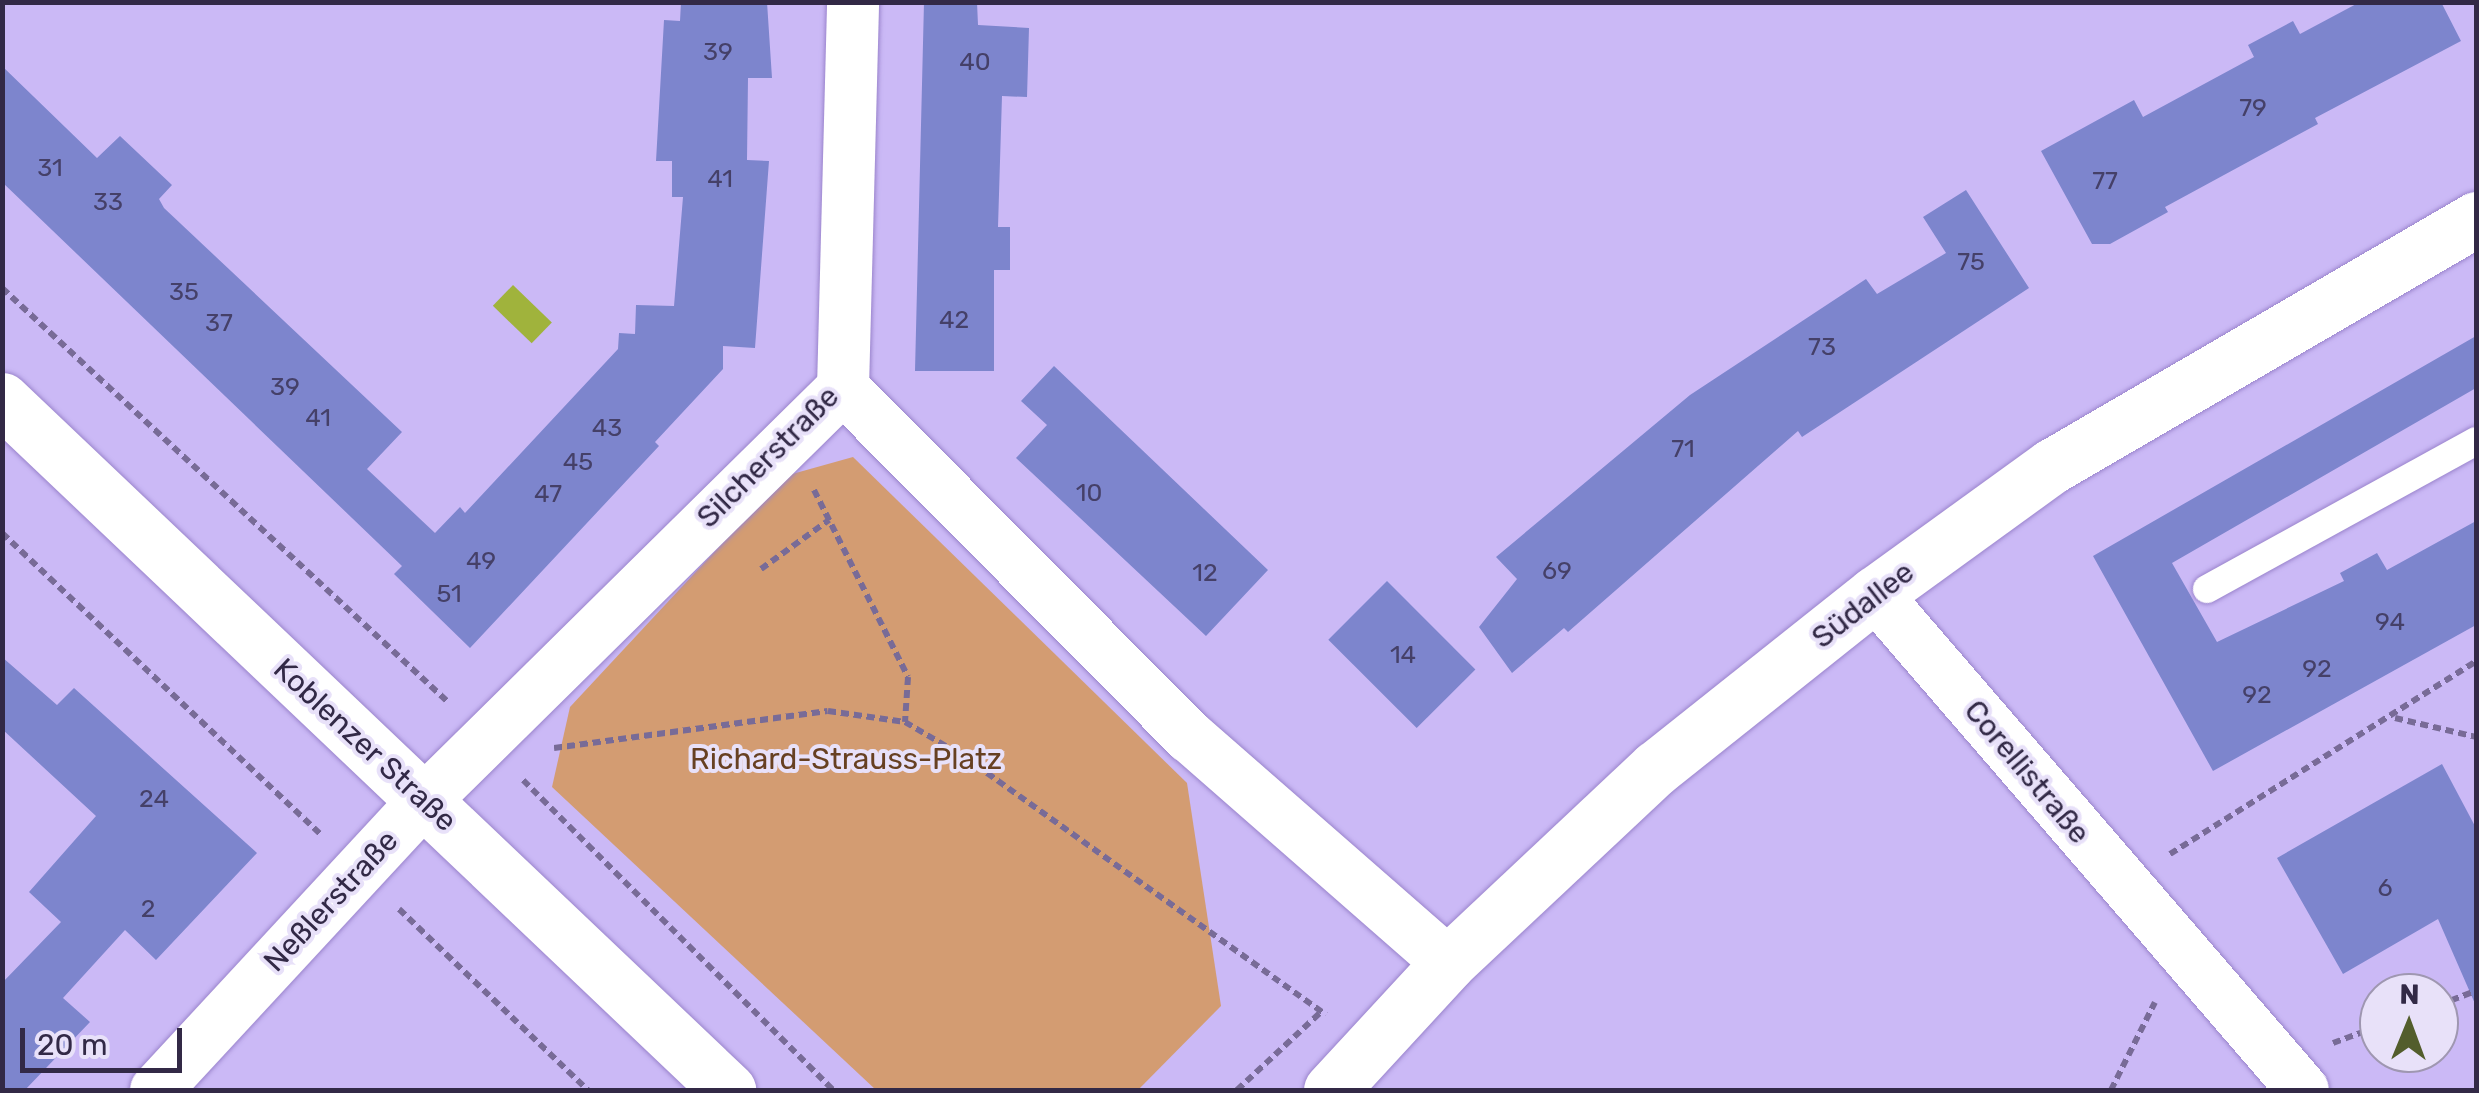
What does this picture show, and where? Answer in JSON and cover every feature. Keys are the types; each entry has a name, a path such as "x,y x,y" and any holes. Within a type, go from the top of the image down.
{"street":[{"name":"Silcherstraße","path":"424,801 488,742 782,441 843,388 853,2"},
{"name":"Südallee","path":"1348,1073 1448,963 1656,768 1875,594 2052,466 2475,223"},
{"path":"843,388 1190,737 1448,963"},
{"name":"Koblenzer Straße","path":"2,400 728,1090"},
{"name":"Corellistraße","path":"1875,594 2303,1090"},
{"name":"Neßlerstraße","path":"156,1090 374,885 424,801"}],"lane":[{"path":"2208,590 2476,441"}],"path":[{"path":"2,288 488,742 833,1090"},
{"path":"782,441 829,520 908,677 905,722"},
{"path":"761,569 829,520"},
{"path":"2,533 588,1090"},
{"path":"2123,885 2476,661"},
{"path":"488,742 552,748 828,710 905,722 966,758 1295,990 1348,1073"},
{"path":"2393,717 2476,737"},
{"path":"2112,1090 2180,950"}],"green space":[{"name":"Richard-Strauss-Platz","path":"853,457 1187,783 1221,1006 1138,1090 876,1090 552,787 570,707 785,476"}],"shaded area":[{"path":"513,285 552,323 532,343 493,306"}],"building":[{"path":"681,2 767,2 772,78 748,78 747,160 769,161 755,348 723,346 723,369 655,442 659,446 470,648 394,574 402,566 2,182 2,66 97,158 120,136 172,185 159,199 164,208 402,432 367,469 435,533 460,507 465,513 618,349 619,333 635,334 636,305 674,306 683,197 672,197 672,161 656,161 664,20 680,21"},
{"path":"924,2 977,2 978,25 1029,28 1027,97 1002,96 998,227 1010,227 1010,270 994,270 994,371 915,371"},
{"path":"2360,2 2441,2 2461,41 2315,118 2318,124 2165,207 2168,212 2110,244 2092,244 2041,151 2134,100 2143,117 2254,57 2248,45 2293,21 2300,34"},
{"path":"1966,190 2029,288 1802,437 1798,431 1568,632 1564,628 1512,673 1479,627 1517,579 1496,557 1690,395 1866,279 1877,294 1946,253 1923,217"},
{"path":"2476,336 2476,388 2172,563 2217,642 2344,581 2340,573 2377,553 2387,570 2476,521 2476,625 2213,771 2093,556"},
{"path":"1054,366 1268,570 1206,636 1016,458 1047,425 1021,401"},
{"path":"1387,581 1475,669 1417,728 1328,640"},
{"path":"2,657 57,705 74,688 257,853 156,960 125,930 63,998 90,1022 25,1090 2,1090 2,983 61,922 29,892 96,816 2,729"},
{"path":"2442,764 2476,828 2476,1006 2438,919 2343,974 2277,858"}]}
